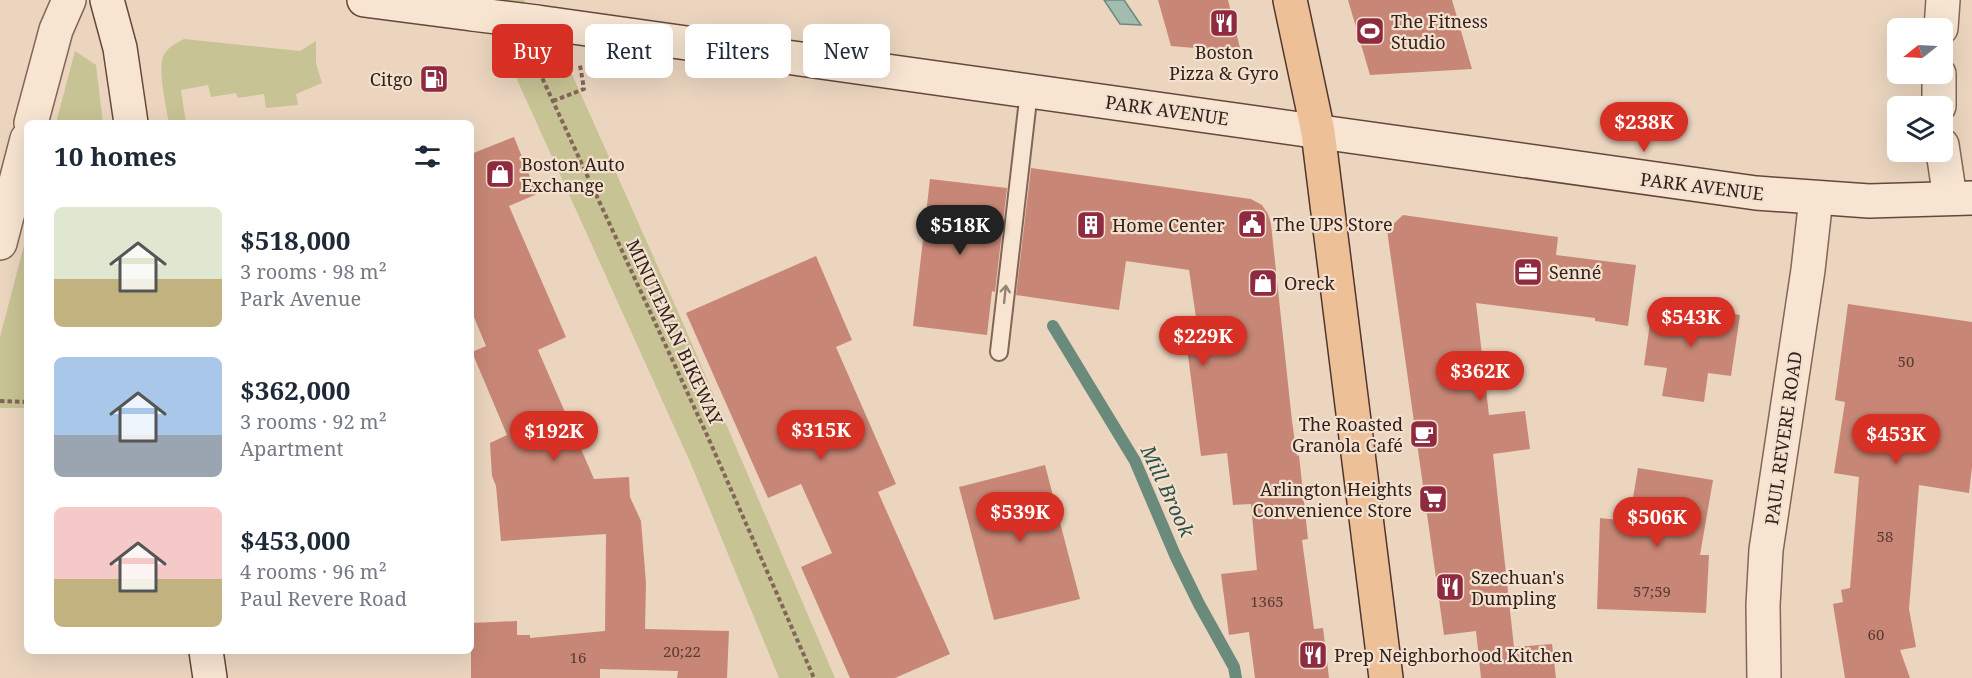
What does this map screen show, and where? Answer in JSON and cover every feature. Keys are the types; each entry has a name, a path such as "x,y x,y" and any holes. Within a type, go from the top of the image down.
{"main road":[{"path":"32,120 56,30 69,0"},
{"path":"107,0 120,48 130,120"},
{"name":"PARK AVENUE","path":"364,0 472,14 500,24"},
{"path":"1290,0 1318,132 1386,678"},
{"path":"1942,18 1943,0"},
{"name":"PARK AVENUE","path":"573,40 1029,91 1756,193 1869,201 1961,198"},
{"path":"0,243 24,151"},
{"path":"1948,162 1961,198"},
{"name":"PAUL REVERE ROAD","path":"1764,678 1763,606 1766,550 1808,270 1816,198"},
{"path":"206,654 210,678"}],"lane":[{"path":"999,352 1029,91"}],"path":[{"path":"553,101 584,89 580,64"},
{"name":"MINUTEMAN BIKEWAY","path":"546,78 553,101 707,435 814,678"},
{"path":"0,401 24,402"}],"shaded area":[{"path":"481,0 524,0 534,24 492,24"},
{"path":"1104,0 1124,0 1141,25 1120,24"},
{"path":"184,39 300,51 316,41 316,63 322,83 296,94 298,105 266,108 264,94 238,98 236,93 211,97 208,85 181,90 186,120 168,120 161,71 166,51"},
{"path":"75,51 96,65 103,120 57,120"},
{"path":"573,76 679,314 835,678 779,678 691,464 516,78"},
{"path":"24,245 24,408 0,408 0,337"}],"building":[{"path":"1158,0 1228,0 1241,52 1171,46"},
{"path":"1348,0 1452,0 1472,69 1370,75"},
{"path":"514,137 537,194 509,206 566,337 538,350 594,479 629,477 630,497 641,521 646,583 645,629 729,631 727,678 677,678 678,671 600,669 600,678 471,678 474,623 517,621 517,635 530,635 530,638 605,631 606,534 501,541 490,443 507,435 474,357 474,351 486,346 474,317 474,153"},
{"path":"1031,168 1251,199 1262,205 1268,214 1308,539 1302,540 1314,629 1323,628 1329,678 1255,678 1249,632 1229,635 1221,574 1257,570 1251,504 1233,505 1227,453 1201,456 1185,332 1198,331 1189,270 1126,261 1119,310 1016,295"},
{"path":"930,179 1007,188 995,292 992,291 987,335 913,326"},
{"path":"1403,215 1558,237 1556,255 1636,265 1628,326 1595,321 1595,318 1476,303 1489,415 1525,411 1530,449 1493,454 1514,647 1552,644 1556,678 1481,678 1476,631 1444,635 1387,230"},
{"path":"816,256 852,340 836,347 896,484 878,492 950,654 895,678 850,678 801,567 832,553 801,484 768,498 686,313"},
{"path":"1653,302 1740,315 1731,376 1708,373 1704,402 1662,396 1667,368 1644,365"},
{"path":"1848,304 1972,322 1972,467 1969,493 1919,485 1909,609 1916,647 1900,650 1910,678 1845,678 1833,604 1843,602 1841,590 1850,588 1859,477 1834,473 1845,402 1835,400"},
{"path":"1045,465 1080,599 994,620 959,487"},
{"path":"1638,468 1713,480 1700,555 1709,555 1706,613 1597,609 1600,518 1629,521"}],"waterway":[{"name":"Mill Brook","path":"1053,326 1135,461 1175,555 1234,667 1236,678"}],"place":[{"name":"Boston Pizza & Gyro","path":"1224,23"},
{"name":"The Fitness Studio","path":"1370,31"},
{"name":"Citgo","path":"434,79"},
{"name":"Boston Auto Exchange","path":"500,174"},
{"name":"The UPS Store","path":"1252,224"},
{"name":"Home Center","path":"1091,225"},
{"name":"Senné","path":"1528,272"},
{"name":"Oreck","path":"1263,283"},
{"name":"The Roasted Granola Café","path":"1424,434"},
{"name":"Arlington Heights Convenience Store","path":"1433,499"},
{"name":"Szechuan's Dumpling","path":"1450,587"},
{"name":"Prep Neighborhood Kitchen","path":"1313,655"}]}
